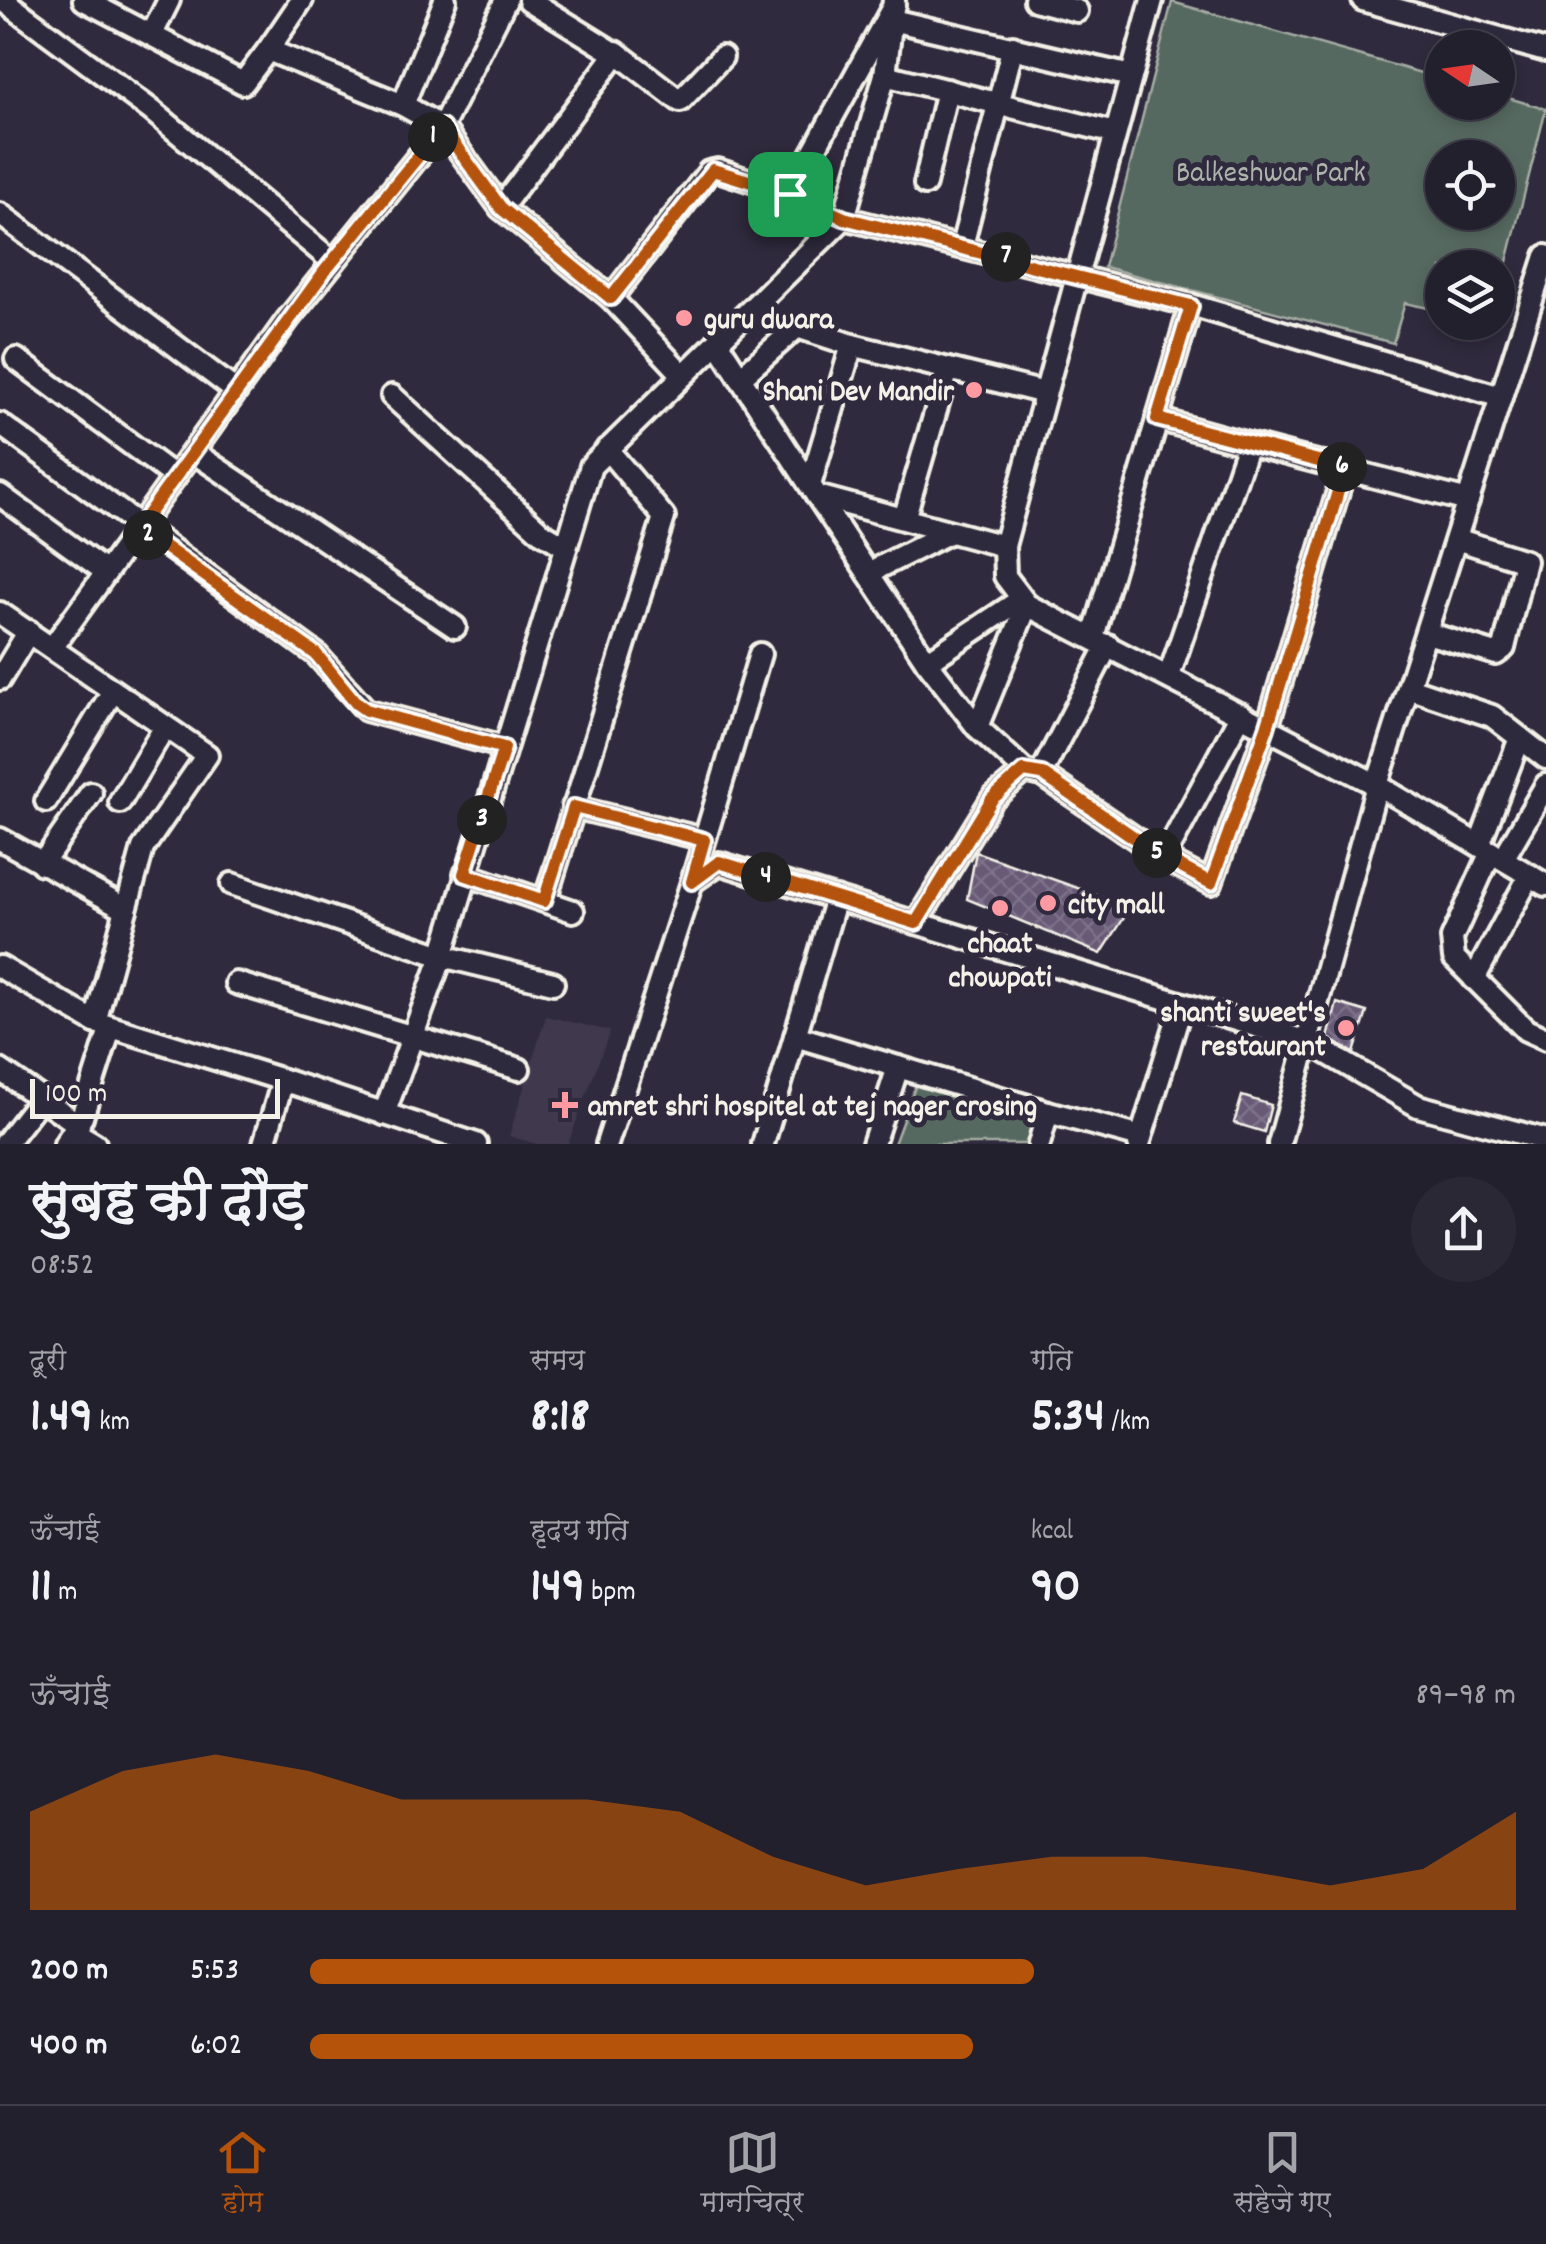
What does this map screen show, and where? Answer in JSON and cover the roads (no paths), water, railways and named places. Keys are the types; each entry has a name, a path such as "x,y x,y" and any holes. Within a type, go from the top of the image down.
{"street":[{"path":"3,0 150,110 332,262"},
{"path":"84,0 243,83 302,0"},
{"path":"152,34 169,0"},
{"path":"403,105 445,0"},
{"path":"52,648 332,262 442,127 506,0"},
{"path":"529,0 616,52 680,101 722,57"},
{"path":"1036,0 1077,11"},
{"path":"1152,0 1004,546 1005,576 1024,602 1377,785 1538,880 1474,979"},
{"path":"1376,2 1546,51"},
{"path":"894,8 1012,46 1131,76"},
{"path":"384,1114 442,956 588,472 844,218 885,75 894,8"},
{"path":"790,194 894,8"},
{"path":"962,246 1012,46"},
{"path":"268,50 403,105 442,127 501,208 611,298 684,375"},
{"path":"501,208 616,52"},
{"path":"885,75 1115,133"},
{"path":"924,184 948,90"},
{"path":"611,298 708,172 718,170 790,194 844,218 1077,274 1502,396"},
{"path":"0,214 236,391"},
{"path":"1279,1144 1377,785 1546,258"},
{"path":"916,923 992,799 1033,773 1101,641 1157,419 1191,306"},
{"path":"740,378 797,327 852,345 1045,393"},
{"path":"716,342 928,662 977,728 1033,773 1164,858 1211,883 1267,728 1345,468"},
{"path":"813,490 852,345"},
{"path":"16,358 175,477"},
{"path":"904,519 948,369"},
{"path":"392,396 541,532 566,546"},
{"path":"1157,419 1468,501"},
{"path":"0,424 316,654 366,710 504,748"},
{"path":"1169,676 1248,444"},
{"path":"544,901 664,517 607,449"},
{"path":"193,452 455,627"},
{"path":"813,490 1004,546"},
{"path":"0,495 106,572"},
{"path":"868,573 950,532"},
{"path":"1426,633 1496,654 1504,648 1525,561 1456,539"},
{"path":"928,662 1024,602"},
{"path":"977,728 1024,602"},
{"path":"0,613 207,755 144,848 73,1134"},
{"path":"0,679 29,631"},
{"path":"607,1144 692,882 760,654"},
{"path":"1409,688 1492,716 1546,758"},
{"path":"46,801 113,691"},
{"path":"1164,858 1240,714"},
{"path":"120,802 164,728"},
{"path":"1520,738 1491,852 1452,938 1454,958 1526,1030 1546,1039"},
{"path":"1491,852 1546,785"},
{"path":"42,864 90,793"},
{"path":"574,807 704,840"},
{"path":"0,840 126,909"},
{"path":"692,882 719,862 1308,1042 1418,1106 1546,1140"},
{"path":"464,874 573,911"},
{"path":"232,884 442,956 554,983"},
{"path":"762,1144 836,898"},
{"path":"0,967 103,1025 283,1080 467,1143"},
{"path":"236,983 519,1069"},
{"path":"795,1036 1140,1141 1182,1004"},
{"path":"874,1144 898,1068"},
{"path":"0,1070 41,1098 73,1134 95,1144"},
{"path":"264,1144 283,1080"},
{"path":"5,1144 41,1098"},
{"path":"1039,1144 1048,1112"}],"place":[{"name":"guru dwara","path":"684,318"},
{"name":"Shani Dev Mandir","path":"974,390"},
{"name":"city mall","path":"1048,903"},
{"name":"chaat chowpati","path":"1000,908"},
{"name":"shanti sweet's restaurant","path":"1346,1028"},
{"name":"amret shri hospitel at tej nager crosing","path":"565,1105"}],"park label":[{"name":"Balkeshwar Park","path":"1271,171"}]}
